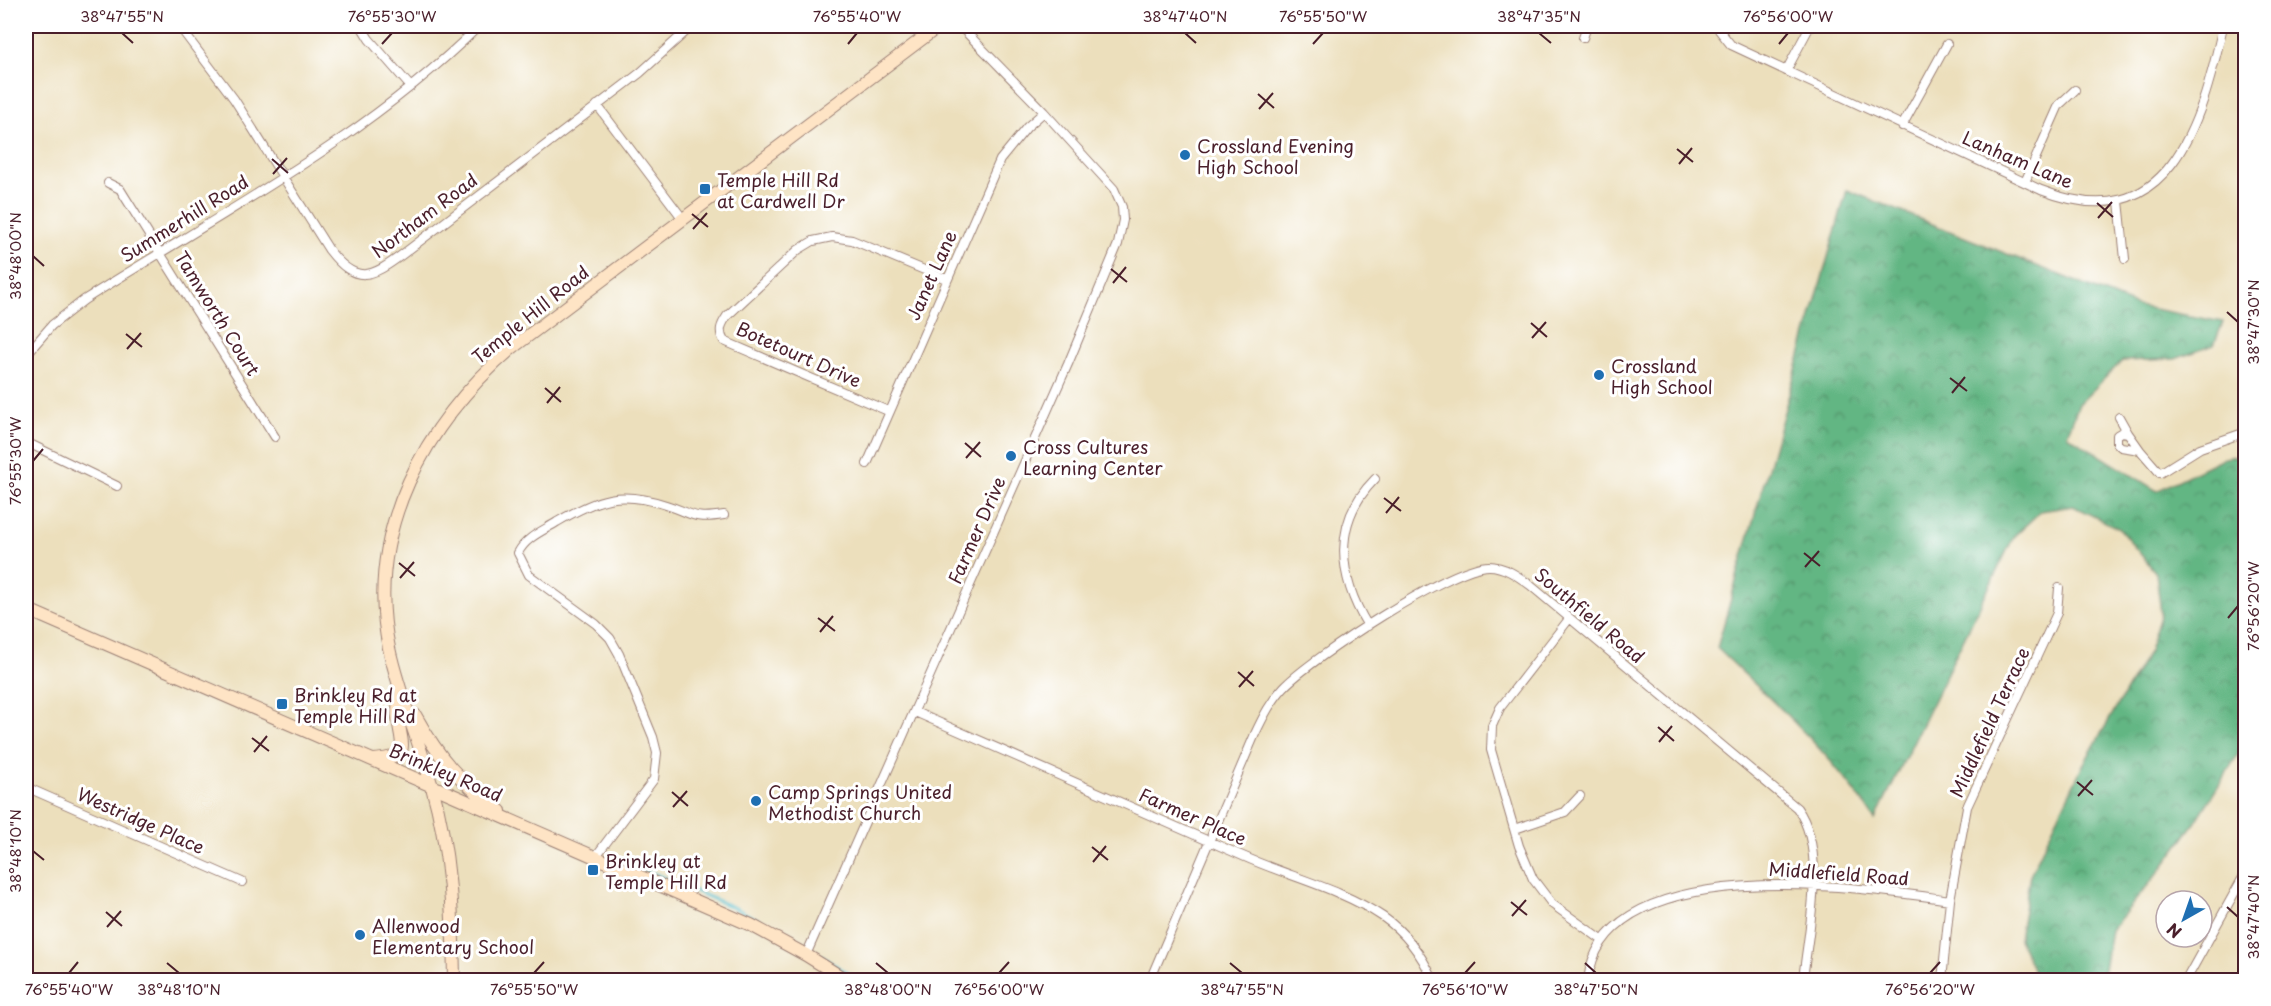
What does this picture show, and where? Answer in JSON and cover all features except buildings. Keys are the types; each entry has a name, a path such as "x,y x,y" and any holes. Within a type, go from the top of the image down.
{"main road":[{"name":"Temple Hill Road","path":"454,981 449,878 432,787 401,691 389,647 386,625 386,562 402,496 429,440 455,404 489,367 939,26"},
{"name":"Brinkley Road","path":"26,609 751,925 806,955 846,981"},
{"path":"372,760 396,757 401,753 404,744 397,715 401,691"},
{"path":"401,691 442,760 470,788 512,820"}],"street":[{"name":"Northam Road","path":"179,26 234,99 324,242 340,264 352,273 373,273 403,254 656,61 692,26"},
{"path":"361,26 369,39 410,86"},
{"name":"Summerhill Road","path":"26,355 69,311 284,176 360,125 410,86 479,26"},
{"name":"Farmer Drive","path":"806,955 1068,364 1111,263 1121,232 1122,207 1114,189 1044,112 960,26"},
{"path":"1583,38 1587,26"},
{"path":"1786,71 1810,26"},
{"name":"Lanham Lane","path":"1719,30 1731,45 1902,126 2025,182 2078,202 2099,204 2119,201 2149,186 2177,159 2206,92 2223,26"},
{"path":"1902,126 1947,44"},
{"path":"2025,182 2059,105 2075,90"},
{"path":"597,105 683,219"},
{"name":"Janet Lane","path":"867,464 888,411 1000,160 1026,127 1044,112"},
{"name":"Tamworth Court","path":"108,183 120,189 275,436"},
{"path":"2119,201 2124,259"},
{"name":"Botetourt Drive","path":"888,411 724,341 720,331 721,325 798,250 826,238 841,237 852,240 946,279"},
{"path":"2119,417 2140,450 2160,473 2200,448 2246,432"},
{"path":"2128,433 2122,432 2117,435 2117,443 2121,447 2140,450"},
{"path":"26,442 117,486"},
{"path":"1368,626 1350,594 1344,562 1344,548 1354,503 1375,479"},
{"path":"596,856 654,779 657,767 655,745 620,654 610,638 596,624 529,575 522,565 519,553 524,542 581,508 606,497 633,498 666,505 700,519 724,515"},
{"name":"Southfield Road","path":"1150,981 1255,734 1274,699 1313,661 1368,626 1450,577 1474,568 1488,566 1502,569 1519,577 1797,808 1807,826 1812,842 1813,885 1803,981"},
{"name":"Middlefield Terrace","path":"1942,981 1950,900 1967,807 2057,613 2059,588"},
{"path":"1569,619 1500,708 1492,726 1491,750 1524,860 1539,889 1562,912 1602,940"},
{"name":"Farmer Place","path":"915,712 1211,842 1342,896 1382,917 1419,953 1433,981"},
{"name":"Westridge Place","path":"26,787 242,882"},
{"path":"1515,829 1565,812 1580,796"},
{"path":"2186,981 2246,872"},
{"name":"Middlefield Road","path":"1588,981 1594,952 1602,940 1639,911 1677,898 1755,884 1813,885 1950,900"}],"green space":[{"path":"1847,190 2137,306 2223,322 2214,345 2175,359 2122,361 2079,404 2067,435 2157,491 2221,459 2238,455 2246,511 2245,743 2195,823 2111,930 2102,980 2037,980 2019,939 2030,875 2083,765 2149,651 2161,613 2156,573 2120,529 2073,506 2041,511 2014,536 1875,820 1821,751 1717,648"}],"waterway":[{"path":"628,859 641,868 737,909 790,936"},
{"path":"822,956 858,980"}],"place":[{"name":"Crossland Evening High School","path":"1185,155"},
{"name":"Temple Hill Rd at Cardwell Dr","path":"705,189"},
{"name":"Crossland High School","path":"1599,375"},
{"name":"Cross Cultures Learning Center","path":"1011,456"},
{"name":"Brinkley Rd at Temple Hill Rd","path":"282,704"},
{"name":"Camp Springs United Methodist Church","path":"756,801"},
{"name":"Brinkley at Temple Hill Rd","path":"593,870"},
{"name":"Allenwood Elementary School","path":"360,935"}]}
